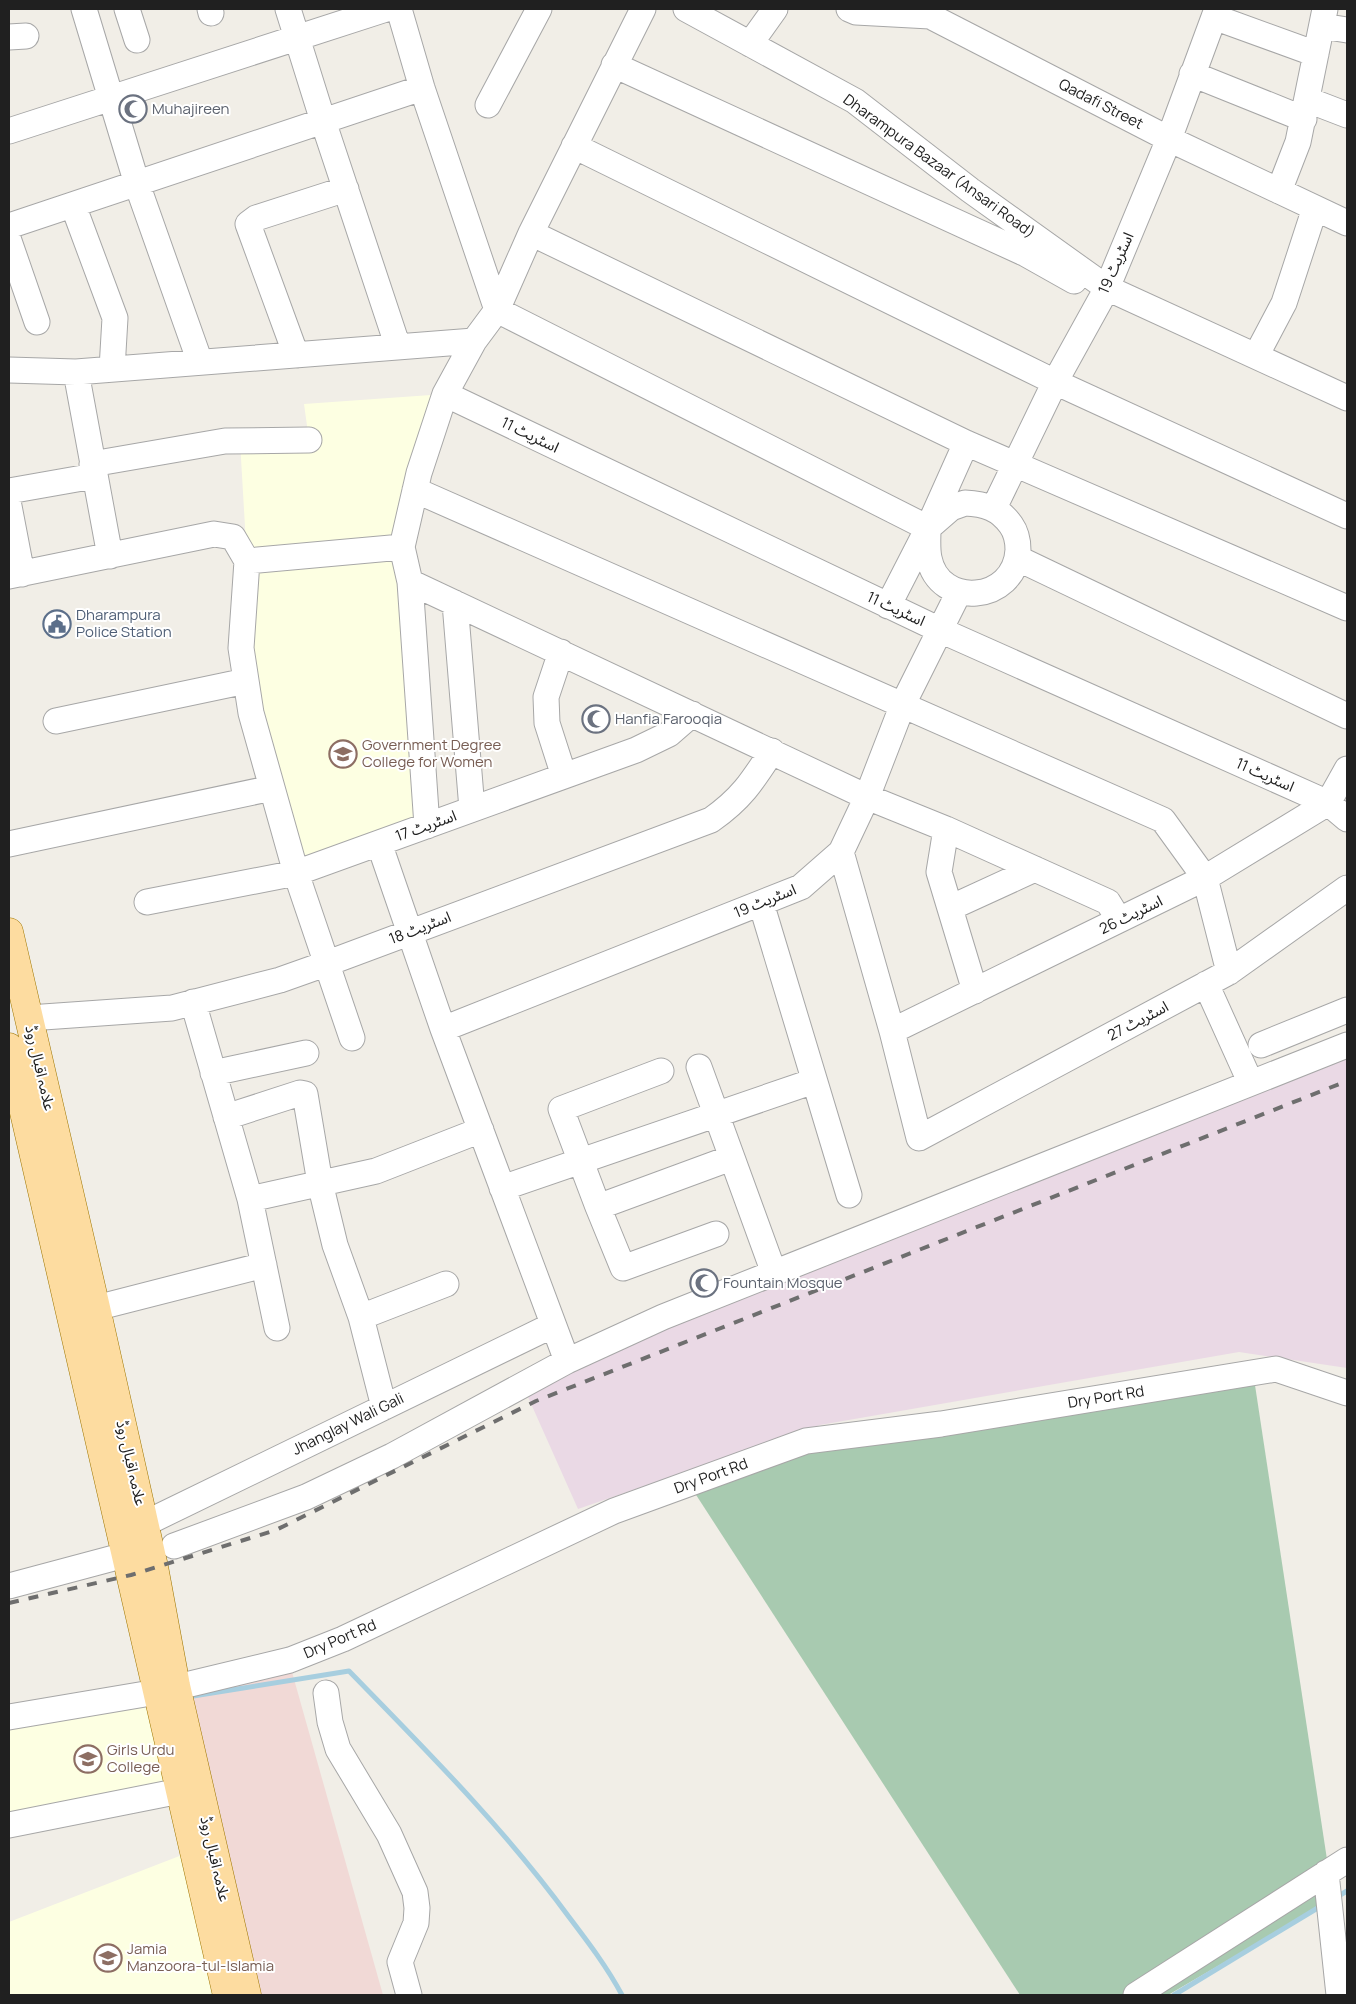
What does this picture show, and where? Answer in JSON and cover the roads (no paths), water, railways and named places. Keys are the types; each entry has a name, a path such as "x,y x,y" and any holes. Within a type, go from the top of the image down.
{"main road":[{"name":"علامہ اقبال روڈ","path":"9,932 29,1018 32,1092 125,1555 166,1689 247,1995"},
{"name":"علامہ اقبال روڈ","path":"9,1047 32,1092 96,1308 144,1524 180,1791 227,1995"}],"street":[{"path":"84,9 137,184 200,362"},
{"path":"127,9 137,40"},
{"path":"288,9 398,347"},
{"path":"9,131 386,9"},
{"path":"399,9 422,88 497,310 928,528"},
{"path":"488,105 540,9"},
{"path":"427,826 410,582 402,547 415,490 445,394 474,341 497,310 531,233 643,9"},
{"name":"Dharampura Bazaar (Ansari Road)","path":"686,9 855,101 1105,292"},
{"path":"750,44 774,9"},
{"name":"Qadafi Street","path":"859,10 930,16 1168,139 1347,223"},
{"path":"1215,13 1316,54"},
{"name":"اسٹریٹ 19","path":"994,508 1054,382 1105,292 1168,139 1215,13"},
{"path":"1279,191 1298,142 1323,17 1347,30"},
{"path":"614,65 1105,292 1256,356 1347,398"},
{"path":"1192,74 1306,109 1347,115"},
{"path":"9,226 422,88"},
{"path":"574,146 1054,382 1347,516"},
{"path":"296,355 248,224 256,218 346,189"},
{"path":"73,205 115,318 112,369"},
{"path":"1256,356 1284,303 1315,208"},
{"path":"531,233 966,443 1347,608"},
{"path":"9,240 37,322"},
{"path":"9,370 76,372 474,341"},
{"path":"76,372 110,556"},
{"name":"اسٹریٹ 11","path":"445,394 888,606 1328,803 1347,819"},
{"path":"9,492 93,470 225,441 309,440"},
{"path":"888,606 928,528 966,443"},
{"path":"415,490 1163,820 1205,878 1229,972"},
{"path":"965,504 980,504 994,508 1006,517 1014,529 1018,543 1018,558 1012,572 1002,584 989,591 974,594 959,592 945,585 935,574 929,560 928,528 951,508 965,504"},
{"path":"9,506 16,575 214,534 233,537 248,561 241,648 251,713 296,874 328,963 352,1038"},
{"path":"248,561 402,547"},
{"path":"1018,558 1347,716"},
{"path":"410,582 772,750 867,797 946,829 1108,902 1119,920"},
{"name":"اسٹریٹ 19","path":"443,1029 801,887 841,852 867,797 903,704 959,592"},
{"path":"455,603 472,809"},
{"path":"560,652 546,698 547,722 564,776"},
{"path":"56,721 246,682"},
{"name":"اسٹریٹ 17","path":"147,902 296,874 636,750 669,734 692,714"},
{"name":"اسٹریٹ 18","path":"29,1018 172,1008 280,980 328,963 711,820 730,807 748,789 772,750"},
{"name":"اسٹریٹ 26","path":"892,1031 1205,878 1328,803 1347,769"},
{"path":"9,844 272,788"},
{"path":"946,829 939,872 975,991"},
{"path":"379,843 443,1029 568,1361"},
{"path":"841,852 892,1031"},
{"path":"950,908 1035,869"},
{"name":"اسٹریٹ 27","path":"892,1031 919,1138 1229,972 1347,888"},
{"path":"761,903 849,1195"},
{"path":"1206,984 1248,1077"},
{"path":"193,1002 250,1199 277,1328"},
{"path":"1261,1045 1347,1010"},
{"path":"174,1546 306,1497 392,1456 568,1361 663,1317 1347,1044"},
{"path":"213,1073 306,1053"},
{"path":"699,1067 774,1273"},
{"path":"661,1071 562,1109 580,1161 623,1268 716,1234"},
{"path":"502,1188 814,1081"},
{"path":"226,1117 300,1093 306,1094 320,1183 335,1245 361,1317 384,1407"},
{"path":"250,1199 376,1171 481,1130"},
{"path":"598,1207 731,1158"},
{"path":"96,1308 264,1265"},
{"path":"361,1317 446,1284"},
{"name":"Jhanglay Wali Gali","path":"144,1524 553,1325"},
{"name":"Dry Port Rd","path":"9,1717 166,1689 299,1656 342,1639 614,1511 806,1441 940,1424 1276,1368 1347,1393"},
{"path":"9,1586 125,1555"},
{"path":"326,1693 330,1722 338,1749 389,1834 415,1892 416,1923 400,1962 409,1995"},
{"path":"9,1825 180,1791"},
{"path":"1136,1995 1328,1888 1347,1860"},
{"path":"1328,1888 1339,1995"}],"waterway":[{"path":"187,1697 349,1671 407,1730 518,1852 590,1945 622,1995"},
{"path":"1335,1898 1347,1891"},
{"path":"1174,1995 1321,1906"}],"railway":[{"path":"9,1603 131,1575 276,1530 536,1401 1347,1081"}],"place":[{"name":"Muhajireen","path":"133,109"},
{"name":"Dharampura Police Station","path":"57,624"},
{"name":"Hanfia Farooqia","path":"596,719"},
{"name":"Government Degree College for Women","path":"343,754"},
{"name":"Fountain Mosque","path":"704,1283"},
{"name":"Girls Urdu College","path":"88,1759"},
{"name":"Jamia Manzoora-tul-Islamia","path":"108,1958"}]}
